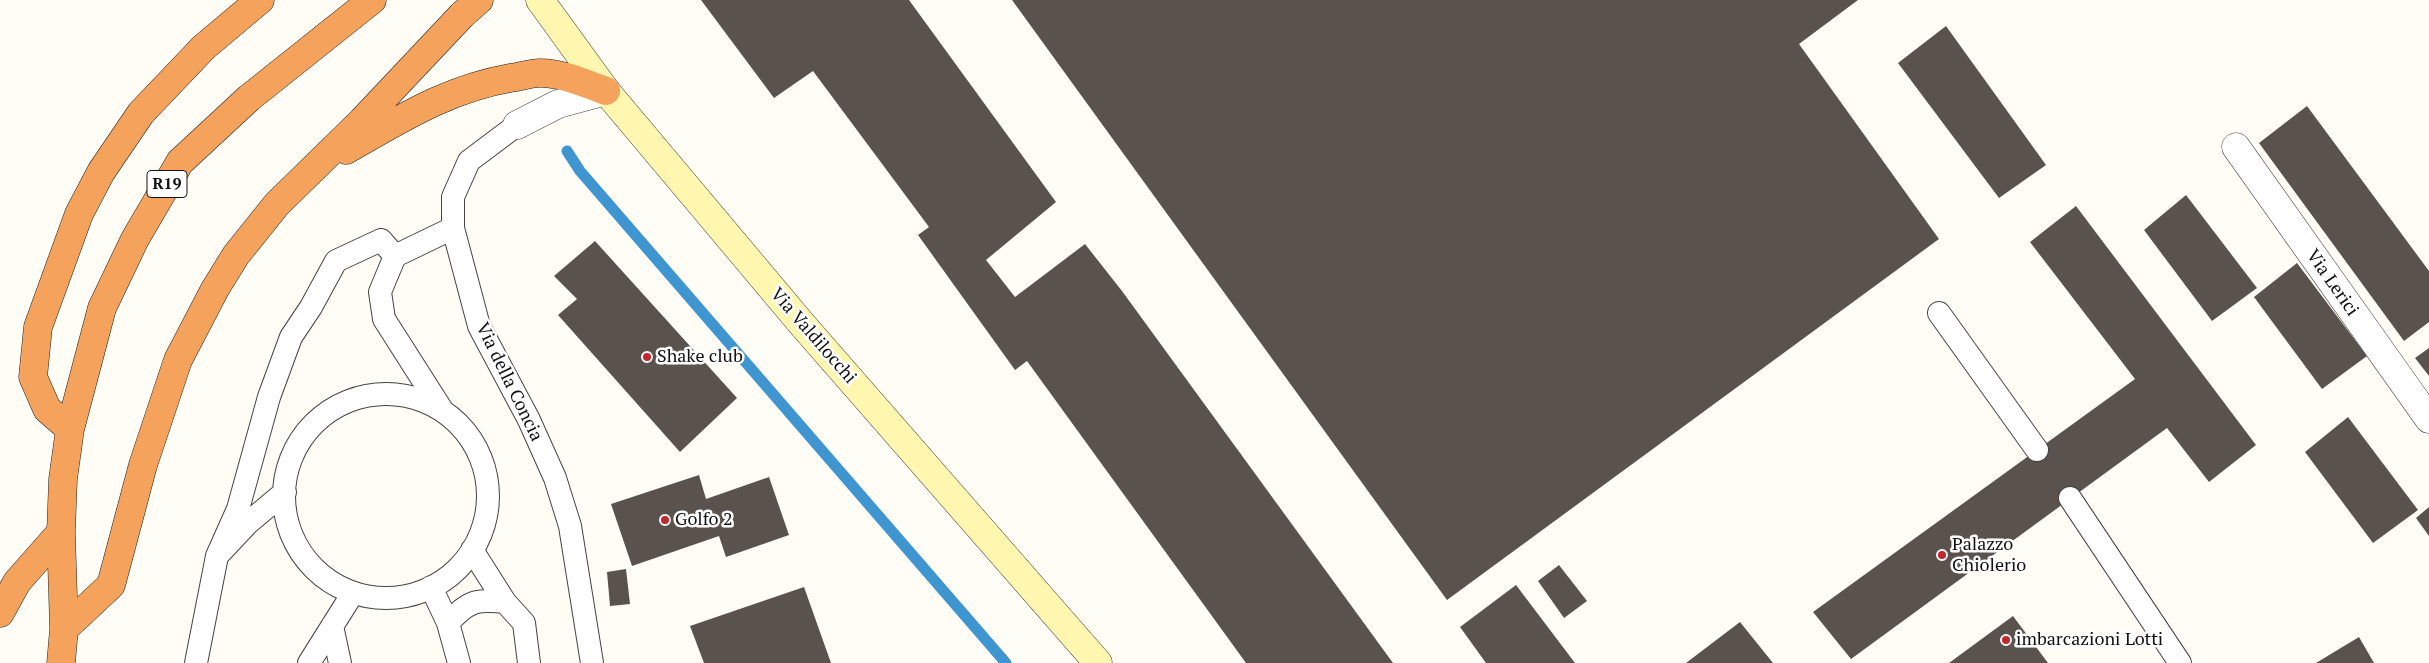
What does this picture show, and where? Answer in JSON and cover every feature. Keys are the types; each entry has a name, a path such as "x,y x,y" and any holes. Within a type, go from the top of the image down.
{"highway":[{"path":"70,429 47,409 33,377 38,327 80,214 100,172 141,113 204,47 260,0"},
{"path":"64,630 111,585 162,405 178,360 196,323 236,255 277,204 362,121 462,15 479,0"},
{"name":"R19","path":"61,532 70,429 102,308 135,239 180,162 249,98 367,4"},
{"path":"310,171 412,112 467,88 540,73 573,79 606,91"},
{"path":"61,532 64,630 61,663"},
{"path":"0,612 17,582 61,532"}],"main road":[{"name":"Via Valdilocchi","path":"540,0 606,91 801,323 1098,663"}],"street":[{"path":"517,125 558,104 606,91"},
{"name":"Via Lerici","path":"2236,146 2429,419"}],"lane":[{"name":"Via della Concia","path":"517,125 469,161 453,196 453,228 479,326 529,420 555,478 570,526 592,663"},
{"path":"442,410 412,396 379,394 345,402 316,421 295,449 285,482 286,518 300,550 322,576 353,593 385,599 418,594 447,578 472,550 484,525 488,493 482,461 466,432 442,410 384,320 380,292 395,256 453,228"},
{"path":"196,663 216,556 238,509 269,396 291,337 311,307 336,261 381,240 395,256"},
{"path":"1939,313 2037,450"},
{"path":"216,556 248,523 285,492"},
{"path":"2070,498 2180,663"},
{"path":"472,550 505,602 524,623 529,663"},
{"path":"431,587 448,623 459,663"},
{"path":"309,663 353,593"},
{"path":"448,623 462,607 482,599 505,602"},
{"path":"332,626 340,663"}],"building":[{"path":"701,0 909,0 1056,202 986,260 1015,297 1085,244 1122,291 1393,663 1246,663 1027,361 1015,370 918,235 929,227 813,71 774,98"},
{"path":"1012,0 1858,0 1799,44 1939,239 1447,600"},
{"path":"1946,26 2046,165 1999,198 1898,63"},
{"path":"2307,106 2429,271 2429,322 2404,341 2259,143"},
{"path":"2186,195 2257,288 2212,321 2144,230"},
{"path":"2076,206 2256,445 2209,482 2167,428 1851,659 1813,612 2135,379 2030,242"},
{"name":"Shake club","path":"595,241 737,398 680,452 558,315 577,299 554,276"},
{"path":"2297,263 2367,356 2322,389 2254,297"},
{"path":"2429,348 2429,376 2415,358"},
{"path":"2348,417 2418,510 2373,543 2305,452"},
{"path":"699,475 706,499 769,477 789,535 726,557 719,536 632,566 611,504"},
{"path":"2429,507 2429,536 2416,518"},
{"path":"1559,565 1587,601 1564,618 1538,581"},
{"path":"626,569 630,604 610,606 607,572"},
{"path":"1516,585 1575,663 1486,663 1460,627"},
{"path":"804,587 831,663 704,663 690,626"},
{"name":"imbarcazioni Lotti","path":"2013,616 2048,663 1949,663"},
{"path":"1740,622 1773,663 1686,663"},
{"path":"2359,637 2374,663 2316,663"}],"waterway":[{"path":"567,151 580,171 1006,663"}],"place":[{"name":"Shake club","path":"647,357"},
{"name":"Golfo 2","path":"665,520"},
{"name":"Palazzo Chiolerio","path":"1942,555"},
{"name":"imbarcazioni Lotti","path":"2006,640"}]}
